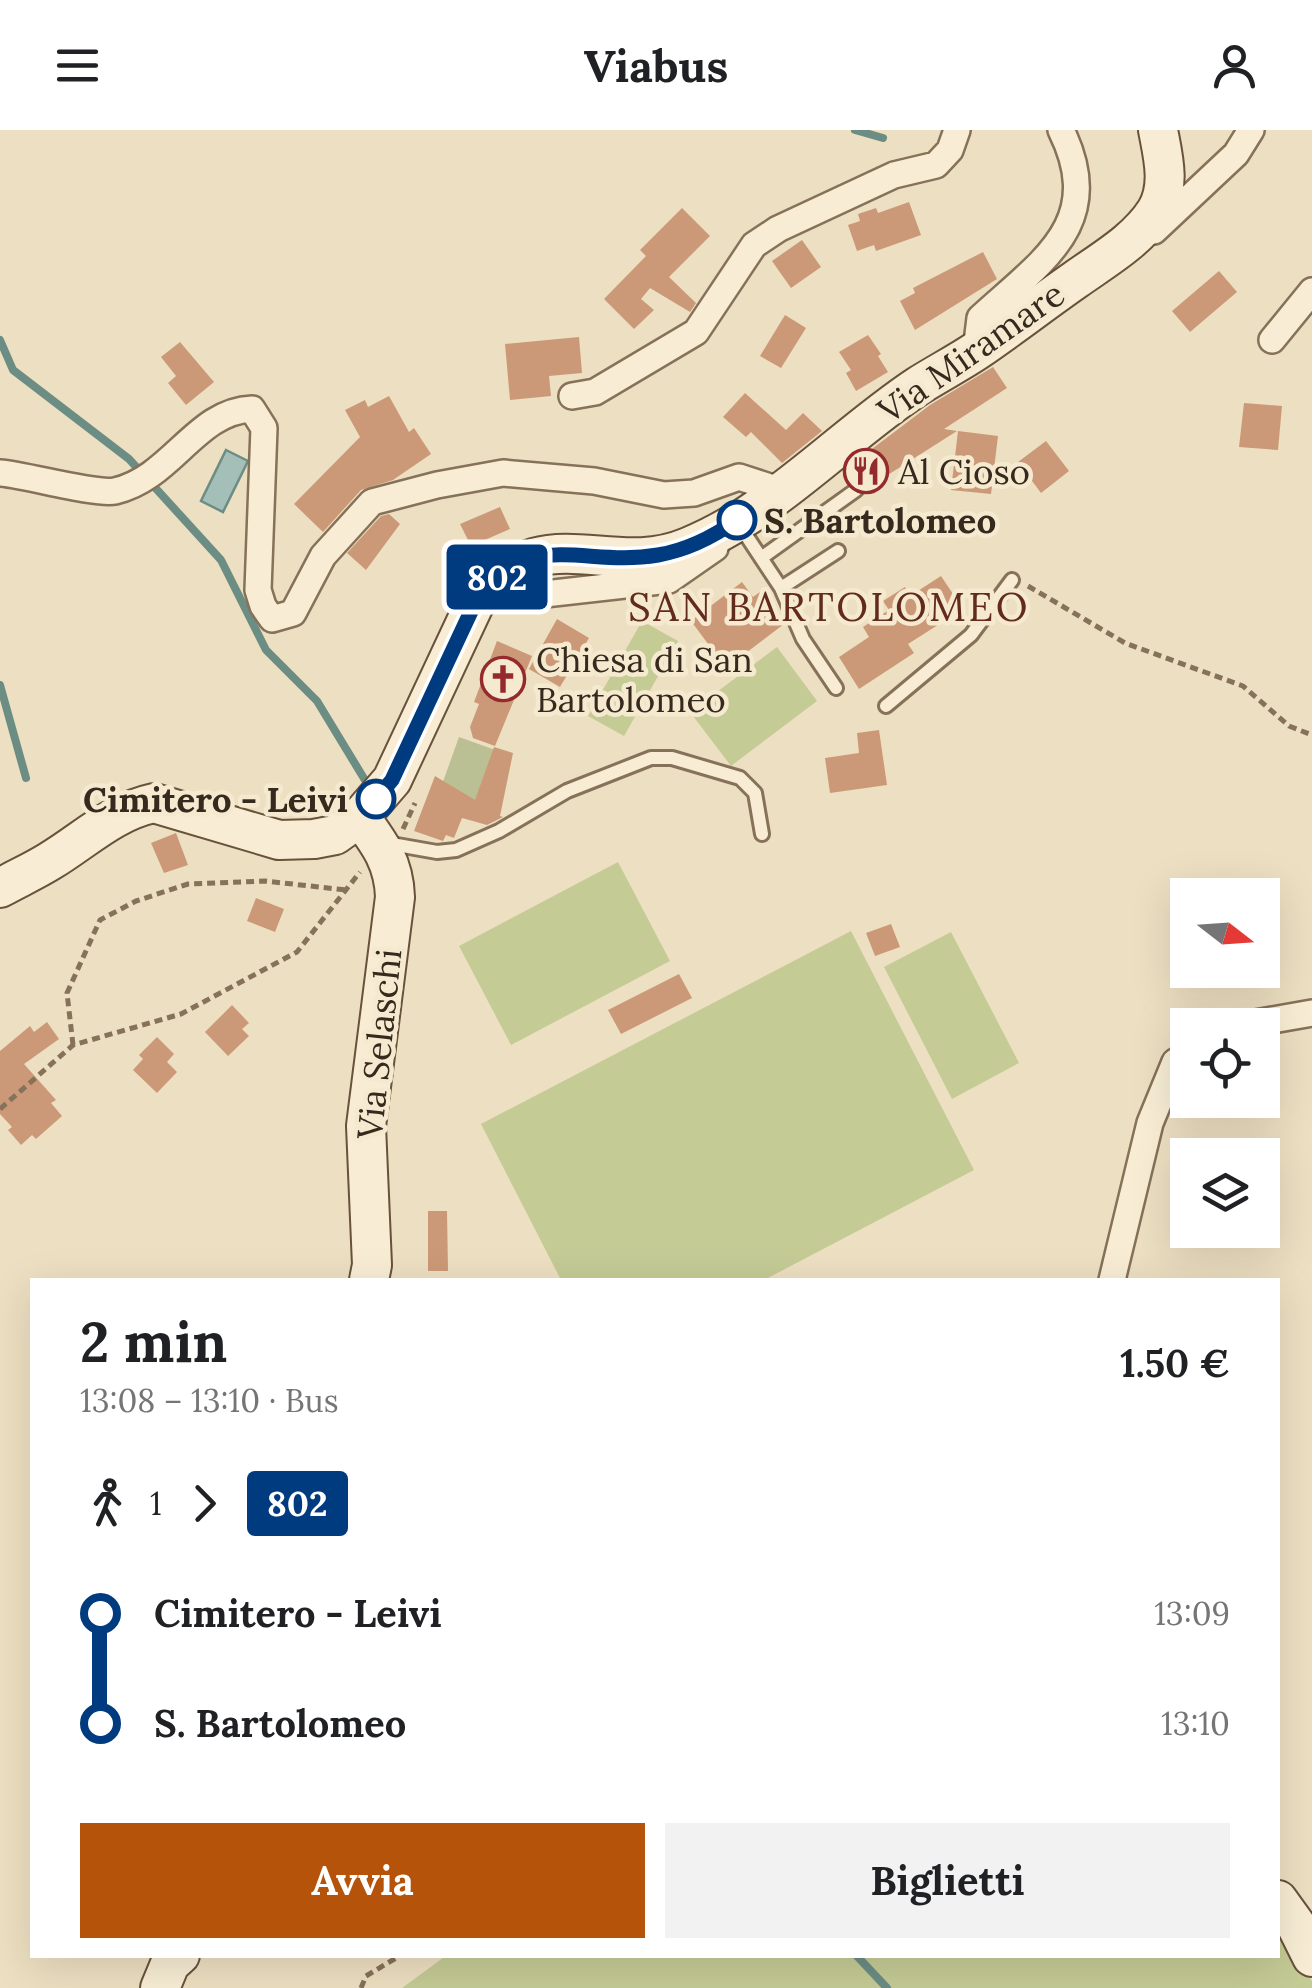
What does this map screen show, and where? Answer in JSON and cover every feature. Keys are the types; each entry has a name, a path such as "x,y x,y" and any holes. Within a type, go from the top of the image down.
{"street":[{"path":"572,396 595,392 696,332 754,245 778,229 879,181 936,165 950,150 957,130"},
{"path":"976,351 980,318 1063,238 1076,208 1078,176 1061,130"},
{"name":"Via Miramare","path":"0,888 52,860 100,825 136,806 154,802 280,840 383,833 392,780 474,605 489,583 513,564 556,553 655,555 686,548 782,491 916,388 976,351 1131,240 1157,210 1166,178 1158,130"},
{"path":"1131,240 1156,230 1236,154 1251,130"},
{"path":"1272,340 1312,291"},
{"path":"0,473 114,492 162,469 204,427 233,409 252,408 264,428 258,590 272,619 293,613 323,556 372,502 437,485 503,473 594,480 664,495 694,493 740,477 782,491"},
{"path":"536,595 669,580 727,540 732,524"},
{"name":"Via Selaschi","path":"369,1278 372,1266 366,1126 395,897 394,875 383,833"},
{"path":"1280,1019 1312,1013"},
{"path":"1112,1278 1150,1123 1170,1074"},
{"path":"1280,1903 1312,1957"},
{"path":"160,1988 177,1958"}],"lane":[{"path":"762,558 856,490"},
{"path":"732,524 762,558 781,588 803,638 836,688"},
{"path":"781,588 838,551"},
{"path":"886,706 971,635 1016,581"},
{"path":"383,833 437,852 456,850 499,831 567,792 651,758 672,758 740,778 754,793 762,834"}],"path":[{"path":"1016,581 1124,643 1243,686 1289,726 1312,735"},
{"path":"0,1108 73,1045 181,1014 298,952 346,890 383,833"},
{"path":"73,1045 66,993 100,920 136,902 188,884 265,881 346,890"},
{"path":"361,1988 366,1976 396,1958"}],"green space":[{"path":"642,621 678,641 624,736 588,716"},
{"path":"777,647 817,701 731,766 690,712"},
{"path":"459,737 501,752 478,819 435,804"},
{"path":"618,862 670,961 511,1045 459,946"},
{"path":"851,931 974,1170 768,1278 560,1278 481,1124"},
{"path":"951,932 1019,1063 952,1099 884,967"},
{"path":"1280,1932 1312,1981 1312,1988 402,1988 443,1958 1280,1958"}],"water":[{"path":"226,450 248,461 223,512 201,501"}],"building":[{"path":"909,202 921,235 876,251 874,245 857,251 848,225 860,221 858,214 876,208 878,213"},
{"path":"682,208 710,236 669,277 696,303 690,312 650,288 641,299 654,310 634,329 604,299 646,256 640,250"},
{"path":"802,240 821,267 791,288 772,261"},
{"path":"983,252 997,279 915,330 900,301 915,293 913,288"},
{"path":"1219,271 1237,292 1190,332 1172,311"},
{"path":"785,315 806,328 781,368 760,356"},
{"path":"868,335 888,372 856,391 846,373 851,370 839,352"},
{"path":"579,337 582,373 549,376 551,396 510,400 505,344"},
{"path":"180,342 214,382 186,405 168,383 176,376 161,357"},
{"path":"993,367 1007,388 944,429 957,431 872,485 856,461 930,405"},
{"path":"745,393 786,430 803,413 822,431 782,463 751,432 746,437 723,417"},
{"path":"389,396 409,432 414,428 431,454 393,480 361,490 323,532 294,504 360,437 345,410 365,400 368,407"},
{"path":"1244,403 1282,406 1278,450 1239,447"},
{"path":"958,431 998,436 991,494 951,490"},
{"path":"1046,441 1069,471 1041,493 1018,462"},
{"path":"500,507 510,529 471,546 460,524"},
{"path":"389,514 400,524 366,570 347,553 381,516"},
{"path":"941,576 963,609 908,644 914,653 859,689 839,657 869,637 863,627 889,610 883,601 905,587 910,596"},
{"path":"742,582 753,597 760,592 784,624 726,668 691,621"},
{"path":"557,619 589,638 560,687 529,669"},
{"name":"Chiesa di San Bartolomeo","path":"497,641 532,656 495,746 473,738 470,727 479,704 474,702"},
{"path":"879,730 887,785 830,793 825,758 859,753 857,733"},
{"path":"494,747 513,753 500,816 503,817 487,825 462,818 454,838 446,835 443,841 414,831 435,776 475,800"},
{"path":"176,833 188,865 164,873 151,843"},
{"path":"256,898 284,909 275,932 247,921"},
{"path":"891,924 900,947 875,956 866,933"},
{"path":"679,974 692,998 621,1034 608,1010"},
{"path":"232,1005 249,1023 242,1029 249,1036 228,1056 205,1032"},
{"path":"47,1022 59,1039 24,1064 56,1100 51,1103 62,1116 36,1139 32,1135 21,1145 0,1114 0,1051 30,1026 34,1032"},
{"path":"157,1037 174,1054 167,1062 177,1072 157,1093 133,1070 143,1059 139,1055"},
{"path":"428,1211 447,1211 448,1271 428,1271"}],"waterway":[{"path":"855,130 883,138"},
{"path":"0,340 13,370 129,459 221,560 266,650 317,701 371,790"},
{"path":"0,685 26,778"},
{"path":"859,1958 887,1988"}],"bus line":[{"name":"802","path":"376,799 392,780 474,605 489,583 513,564 556,553 655,555 686,548 737,520"}],"place":[{"name":"Al Cioso","path":"866,471"},
{"name":"S. Bartolomeo","path":"737,520"},
{"name":"Chiesa di San Bartolomeo","path":"503,679"},
{"name":"Cimitero - Leivi","path":"376,799"}],"district":[{"name":"SAN BARTOLOMEO","path":"829,606"}]}
